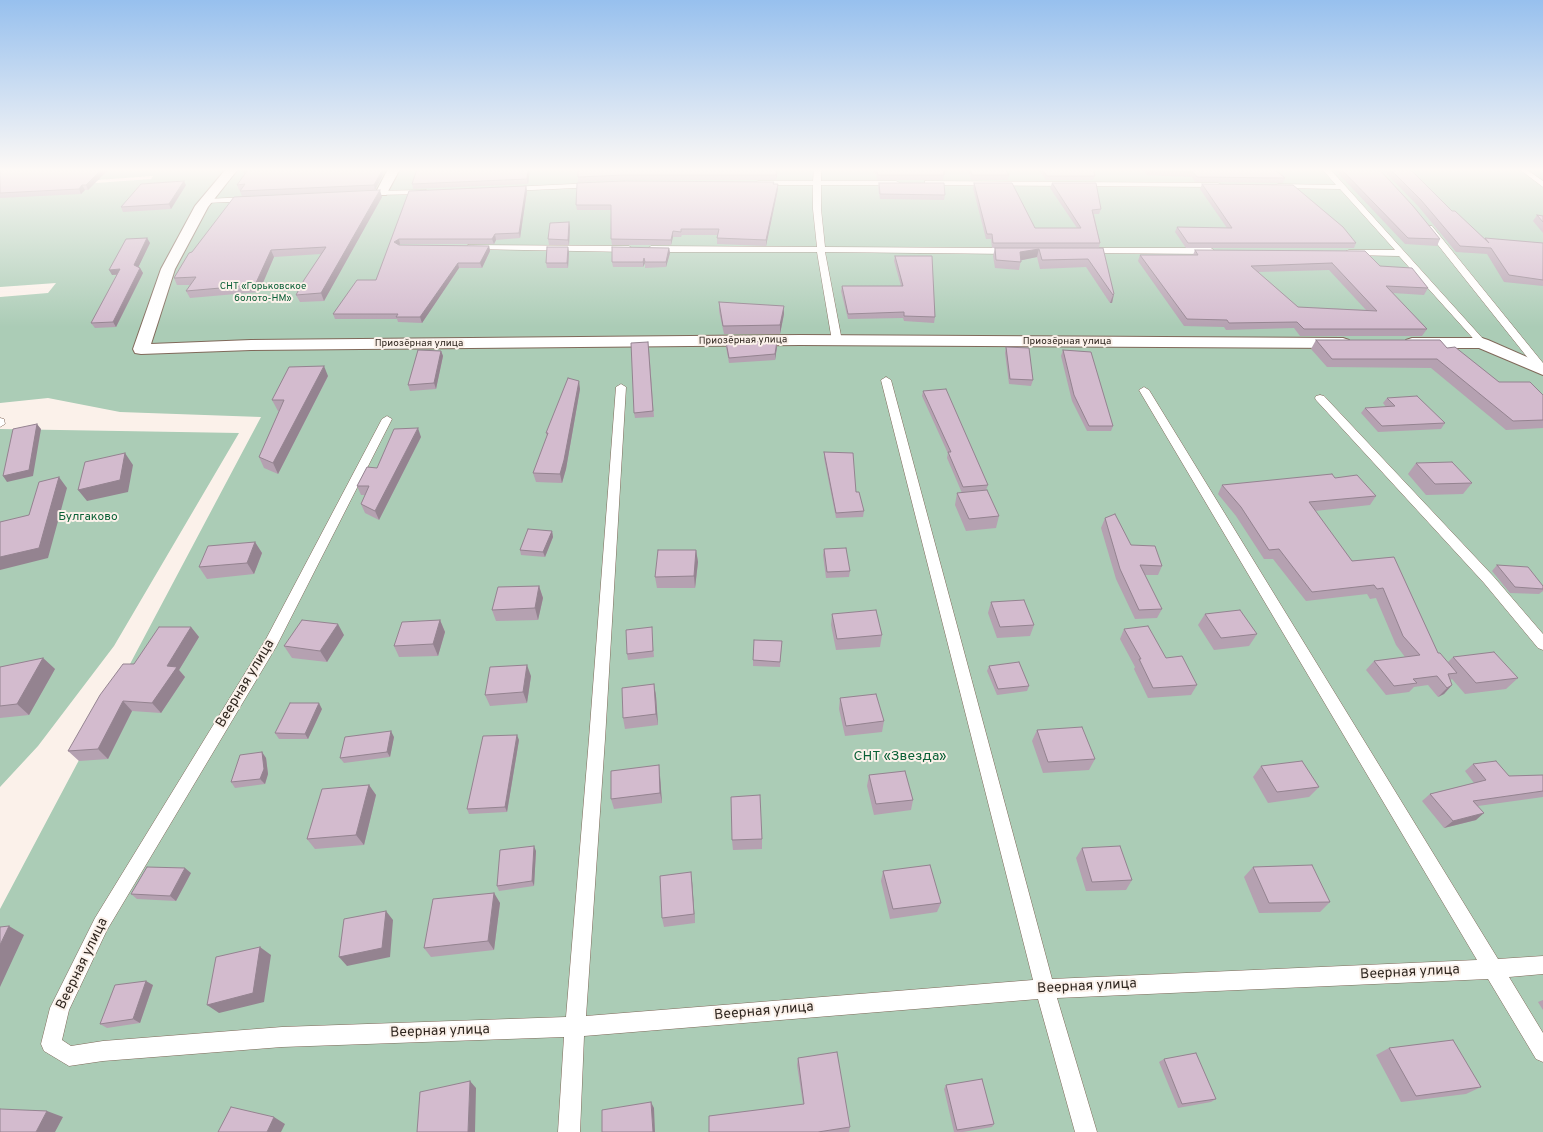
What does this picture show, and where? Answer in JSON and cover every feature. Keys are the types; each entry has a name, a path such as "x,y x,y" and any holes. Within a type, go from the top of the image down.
{"street":[{"name":"Приозёрная улица","path":"194,222 168,269 141,349 259,345 837,341 1356,343"},
{"path":"1395,343 1482,343 1543,370"}],"lane":[{"path":"818,222 821,251 837,341"},
{"path":"1374,222 1482,343"},
{"path":"1424,222 1543,370"},
{"path":"465,247 821,251 1020,251"},
{"path":"1076,251 1219,251"},
{"path":"1338,253 1402,253"},
{"path":"886,380 1046,988 1086,1132"},
{"path":"568,1132 622,388"},
{"path":"1144,390 1543,1052"},
{"path":"1320,398 1488,580 1543,644"},
{"name":"Веерная улица","path":"387,418 271,642 101,924 60,1008 51,1044 70,1056 104,1051 282,1037 575,1027 1046,988 1493,969 1543,965"}],"green space":[{"name":"СНТ «Звезда»","path":"0,222 1543,222 1543,1132 0,1132 0,909 261,417 120,412 48,398 0,403 0,297 48,293 56,283 0,287"},
{"name":"Булгаково","path":"0,429 239,433 114,646 38,746 0,787"}],"building":[{"path":"215,222 362,222 321,293 296,295 326,247 271,250 255,285 186,291 196,277 174,278 189,253 192,252"},
{"path":"398,222 521,222 519,233 495,234 492,239 399,239 394,242 399,245 489,246 480,263 458,263 420,317 396,317 398,314 333,314 357,280 376,280"},
{"path":"569,222 568,240 548,239 550,223"},
{"path":"611,222 770,222 766,240 717,238 719,229 681,229 681,232 673,231 671,240 611,239"},
{"path":"984,222 1032,222 1035,228 1081,228 1077,222 1095,222 1100,243 993,243 992,234 987,234"},
{"path":"1228,222 1337,222 1356,243 1188,243 1177,227 1232,228"},
{"path":"1392,222 1426,222 1440,239 1408,238"},
{"path":"1440,222 1467,222 1489,243 1485,238 1543,243 1543,280 1509,275 1491,248 1460,246"},
{"path":"147,238 134,265 140,268 113,322 91,323 120,269 109,270 126,239"},
{"path":"547,247 568,247 567,263 546,263"},
{"path":"612,247 669,248 666,262 645,262 644,258 643,262 612,262"},
{"path":"995,248 1103,248 1114,294 1113,295 1088,259 1042,260 1039,249 1020,252 1021,262 996,260"},
{"path":"1195,250 1365,251 1380,266 1412,268 1428,288 1386,286 1427,329 1304,329 1297,322 1229,323 1227,320 1187,319 1140,255 1198,255","holes":["1332,263 1377,311 1298,307 1251,266"]},
{"path":"895,256 932,256 935,317 904,316 904,312 848,314 842,286 903,286"},
{"path":"719,302 784,306 780,325 723,326"},
{"path":"1316,340 1440,340 1447,348 1455,347 1499,382 1530,382 1543,395 1543,420 1513,421 1437,359 1332,359"},
{"path":"777,341 775,354 729,358 726,342"},
{"path":"648,342 653,411 634,413 631,343"},
{"path":"1006,347 1029,348 1033,380 1010,379"},
{"path":"418,350 441,351 434,383 408,385"},
{"path":"1063,350 1091,352 1113,426 1089,426 1074,395"},
{"path":"324,366 273,463 259,457 284,400 272,400 289,367"},
{"path":"568,378 579,381 560,474 533,473 548,433 546,433"},
{"path":"946,389 988,485 963,487 948,452 951,452 923,391"},
{"path":"1417,396 1445,423 1382,426 1365,408 1395,406 1387,398"},
{"path":"37,424 29,470 3,476 13,429"},
{"path":"418,428 375,511 361,504 369,486 357,486 367,467 377,468 394,429"},
{"path":"824,452 853,453 856,492 859,492 864,511 836,513"},
{"path":"125,453 120,480 78,490 85,462"},
{"path":"1452,462 1472,483 1435,484 1416,463"},
{"path":"1332,474 1335,478 1357,475 1376,496 1309,502 1352,561 1394,557 1438,653 1440,653 1457,673 1448,674 1452,685 1447,688 1437,676 1413,679 1417,683 1394,686 1374,661 1420,655 1403,636 1383,588 1377,589 1374,585 1312,592 1279,549 1269,550 1241,507 1222,485"},
{"path":"59,477 39,548 0,557 0,522 29,515 39,482"},
{"path":"987,490 999,516 969,519 957,493"},
{"path":"1115,514 1131,545 1155,546 1162,566 1140,565 1162,609 1139,610 1120,569 1105,518"},
{"path":"528,529 552,531 543,552 520,550"},
{"path":"255,542 247,563 199,567 208,546"},
{"path":"846,548 850,571 827,572 824,549"},
{"path":"658,550 696,550 694,576 655,577"},
{"path":"1497,565 1528,567 1543,586 1543,589 1515,587"},
{"path":"539,586 535,608 492,610 498,587"},
{"path":"1024,600 1034,625 1000,627 991,602"},
{"path":"876,610 882,635 837,639 832,614"},
{"path":"1240,610 1257,634 1221,638 1205,614"},
{"path":"302,620 338,624 320,651 284,646"},
{"path":"440,620 433,644 394,646 402,622"},
{"path":"1148,626 1166,658 1182,656 1197,685 1153,688 1139,659 1141,659 1124,629"},
{"path":"159,627 191,627 167,666 177,667 152,703 123,701 98,749 68,751 100,695 123,664 134,664"},
{"path":"652,627 653,651 627,654 626,630"},
{"path":"754,640 782,641 780,662 753,660"},
{"path":"1494,652 1518,678 1476,683 1453,657"},
{"path":"43,658 17,704 0,706 0,667"},
{"path":"1019,662 1029,686 998,689 989,666"},
{"path":"527,665 523,692 485,695 490,667"},
{"path":"654,684 656,714 623,718 622,688"},
{"path":"876,694 884,721 846,726 840,698"},
{"path":"290,703 319,703 305,734 275,733"},
{"path":"1082,727 1095,759 1048,762 1037,730"},
{"path":"391,731 387,752 340,758 345,737"},
{"path":"517,735 505,807 467,809 483,736"},
{"path":"262,752 264,769 260,779 231,782 240,755"},
{"path":"1302,761 1319,787 1277,792 1261,766"},
{"path":"1496,761 1509,776 1543,775 1543,791 1473,801 1484,813 1453,821 1430,794 1486,780 1473,764"},
{"path":"659,765 660,793 611,799 611,771"},
{"path":"905,771 913,800 876,804 869,775"},
{"path":"369,785 356,835 307,839 322,789"},
{"path":"760,795 762,839 732,840 731,797"},
{"path":"534,846 532,881 497,886 500,850"},
{"path":"1120,846 1132,880 1092,882 1082,848"},
{"path":"930,865 941,903 893,909 883,871"},
{"path":"1312,865 1330,902 1269,903 1253,867"},
{"path":"147,867 185,868 170,896 131,894"},
{"path":"691,872 694,914 662,918 660,876"},
{"path":"494,893 488,941 424,948 433,899"},
{"path":"386,911 382,948 339,957 344,919"},
{"path":"9,926 0,945 0,927"},
{"path":"260,947 253,993 207,1005 216,957"},
{"path":"146,981 133,1019 100,1024 115,985"},
{"path":"1453,1040 1481,1087 1416,1096 1389,1048"},
{"path":"837,1052 850,1127 818,1132 709,1132 709,1116 804,1104 798,1058"},
{"path":"1196,1053 1216,1099 1182,1104 1164,1059"},
{"path":"982,1079 994,1124 957,1130 946,1085"},
{"path":"470,1081 468,1132 417,1132 420,1092"},
{"path":"651,1102 653,1132 602,1132 602,1110"},
{"path":"231,1107 274,1117 267,1132 218,1132"},
{"path":"0,1109 47,1111 36,1132 0,1132"}],"park label":[{"name":"СНТ «Горьковское болото-НМ»","path":"263,292"}]}
